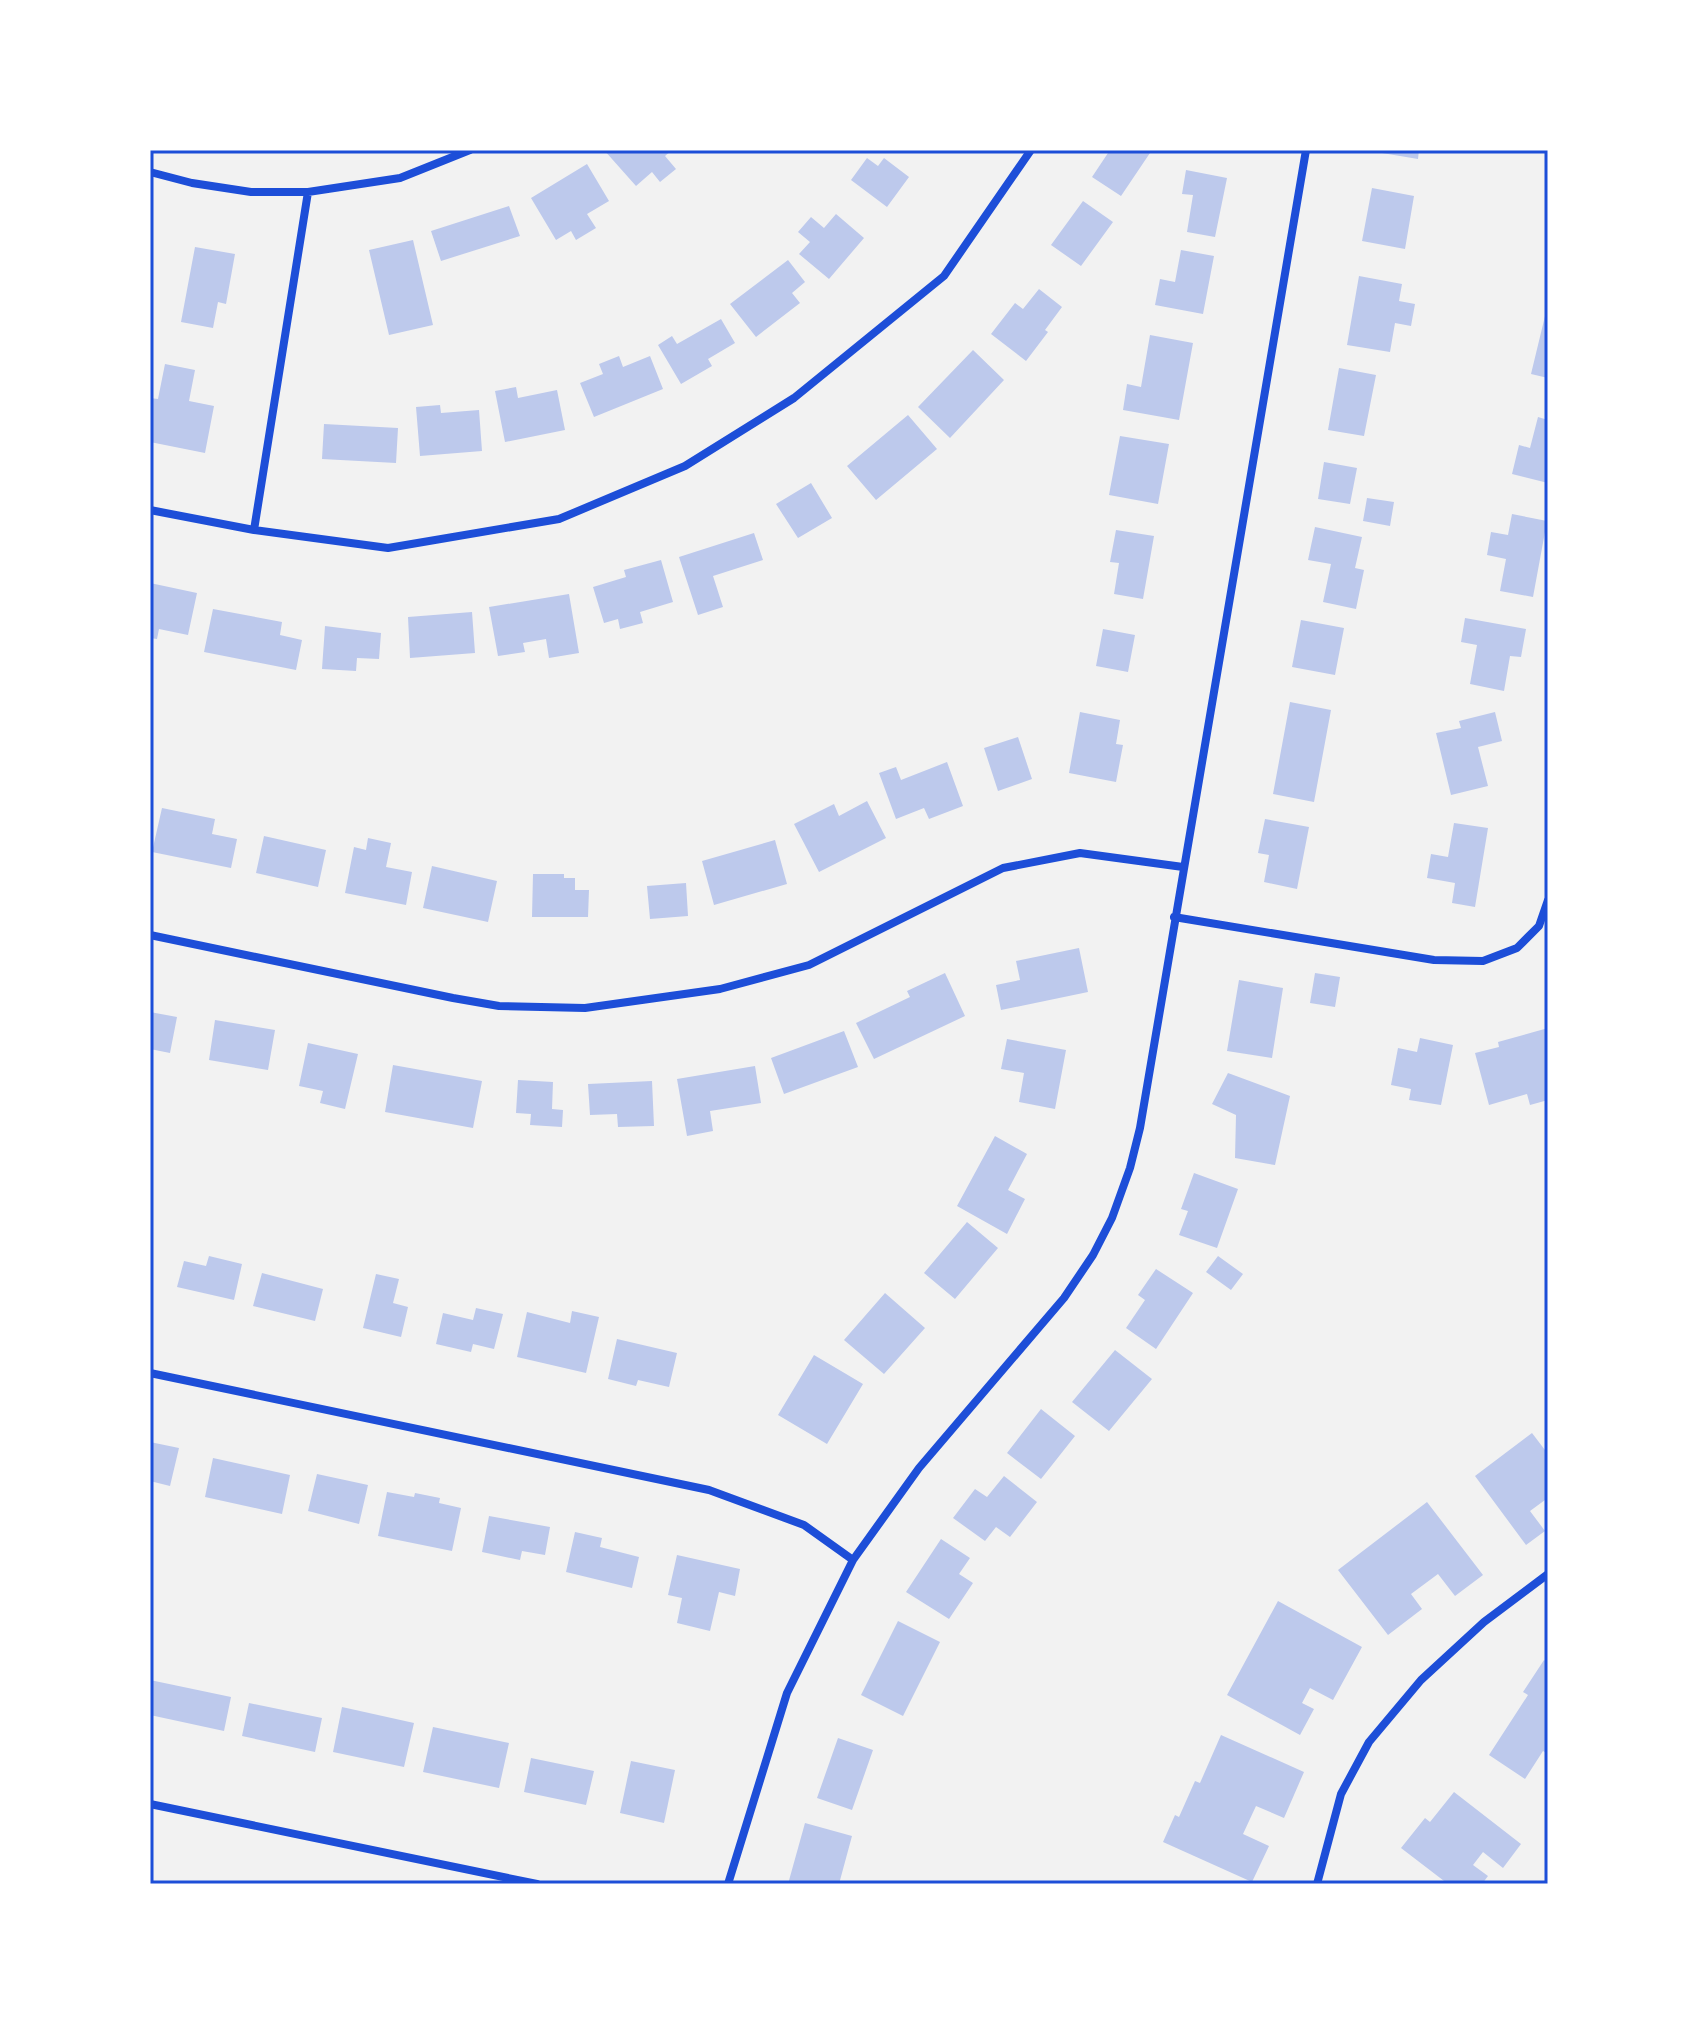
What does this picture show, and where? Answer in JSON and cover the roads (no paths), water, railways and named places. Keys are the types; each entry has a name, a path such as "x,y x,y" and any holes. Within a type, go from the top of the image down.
{"street":[{"path":"150,172 192,183 251,192 308,192 400,178 470,150"},
{"path":"150,510 254,530 388,548 559,519 685,466 794,398 944,276 1031,150"},
{"path":"728,1884 787,1693 853,1560 919,1468 1064,1298 1093,1255 1112,1218 1130,1168 1140,1128 1306,150"},
{"path":"254,530 308,192"},
{"path":"150,935 499,1006 585,1008 720,989 809,965 1003,868 1080,853 1183,867"},
{"path":"1174,917 1420,958 1483,961 1517,948 1539,926 1548,900"},
{"path":"150,1373 709,1490 804,1525 853,1560"},
{"path":"1317,1884 1341,1794 1369,1742 1421,1680 1484,1622 1548,1574"},
{"path":"150,1804 537,1884"}]}
